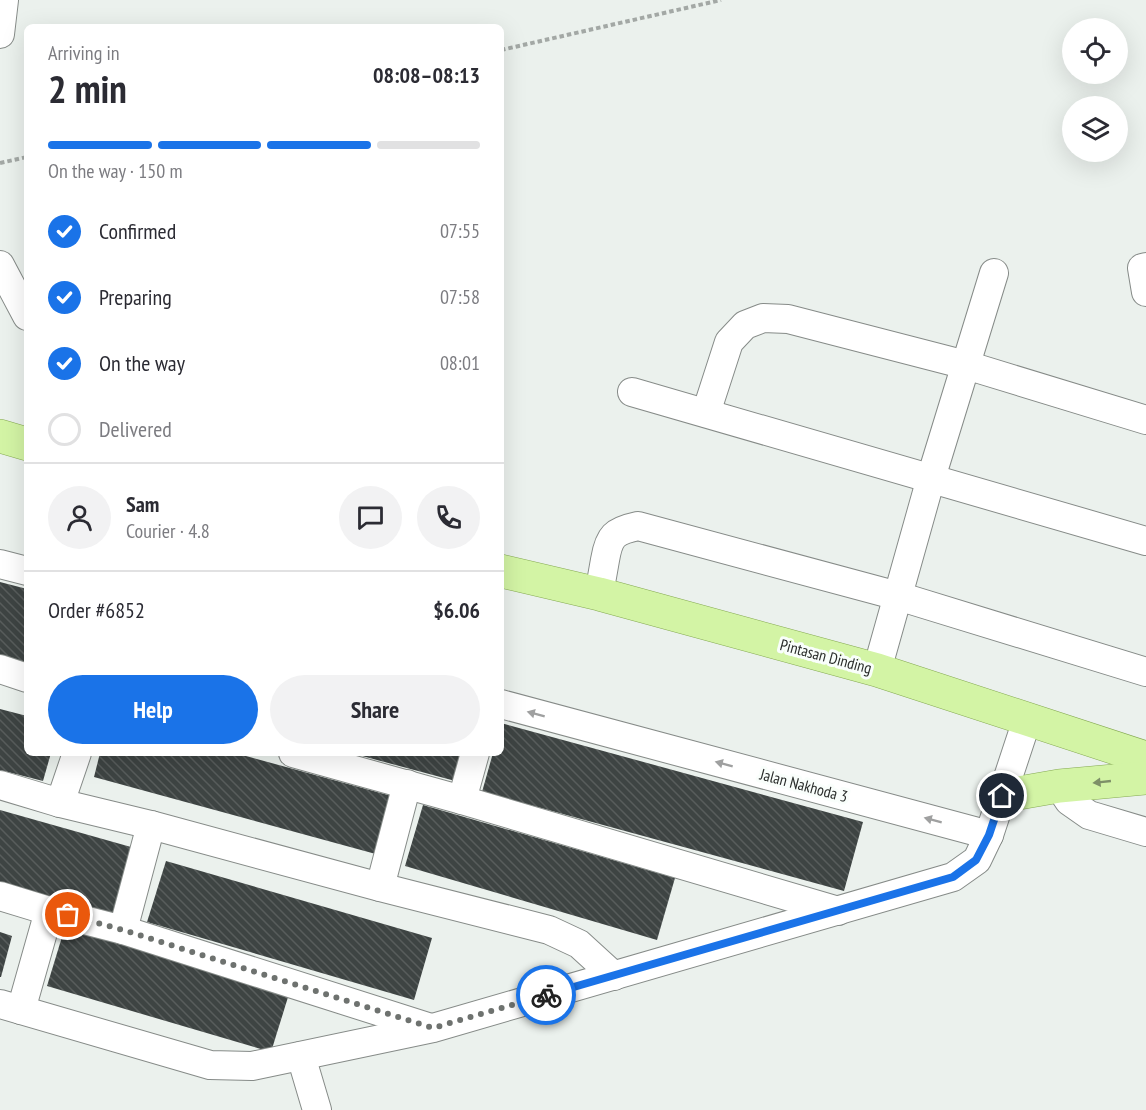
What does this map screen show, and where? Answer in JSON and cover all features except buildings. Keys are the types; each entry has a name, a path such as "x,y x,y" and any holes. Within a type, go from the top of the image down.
{"main road":[{"path":"0,436 24,443"},
{"name":"Pintasan Dinding","path":"504,572 599,594 877,670 1146,758"},
{"path":"1002,796 1059,786 1146,778"}],"street":[{"path":"0,34 4,0"},
{"path":"0,265 24,310"},
{"path":"1146,267 1142,268 1146,292"},
{"path":"877,670 931,478 994,273"},
{"path":"706,413 729,342 745,325 763,318 789,319 966,366 1146,420"},
{"path":"632,392 1146,541"},
{"path":"599,594 607,544 616,534 638,526 898,596 1146,672"},
{"path":"0,564 24,571"},
{"path":"0,669 24,677"},
{"name":"Jalan Nakhoda 3","path":"504,705 989,835"},
{"path":"49,911 11,1007 210,1065 252,1066 433,1028 953,877 976,860 989,835 1028,720"},
{"path":"60,803 76,756"},
{"path":"304,756 837,910"},
{"path":"462,800 474,756"},
{"path":"380,887 407,784"},
{"path":"0,785 60,803 549,930 579,944 614,976"},
{"path":"1059,786 1069,801 1089,815 1146,832"},
{"path":"123,930 151,825"},
{"path":"0,896 123,930 433,1028"},
{"path":"301,1056 317,1110"}],"path":[{"path":"504,49 721,0"},
{"path":"0,163 24,158"}],"way so far":[{"path":"68,915 123,930 433,1028 546,995"}],"route":[{"path":"546,995 953,877 976,860 989,835 1002,796"}]}
